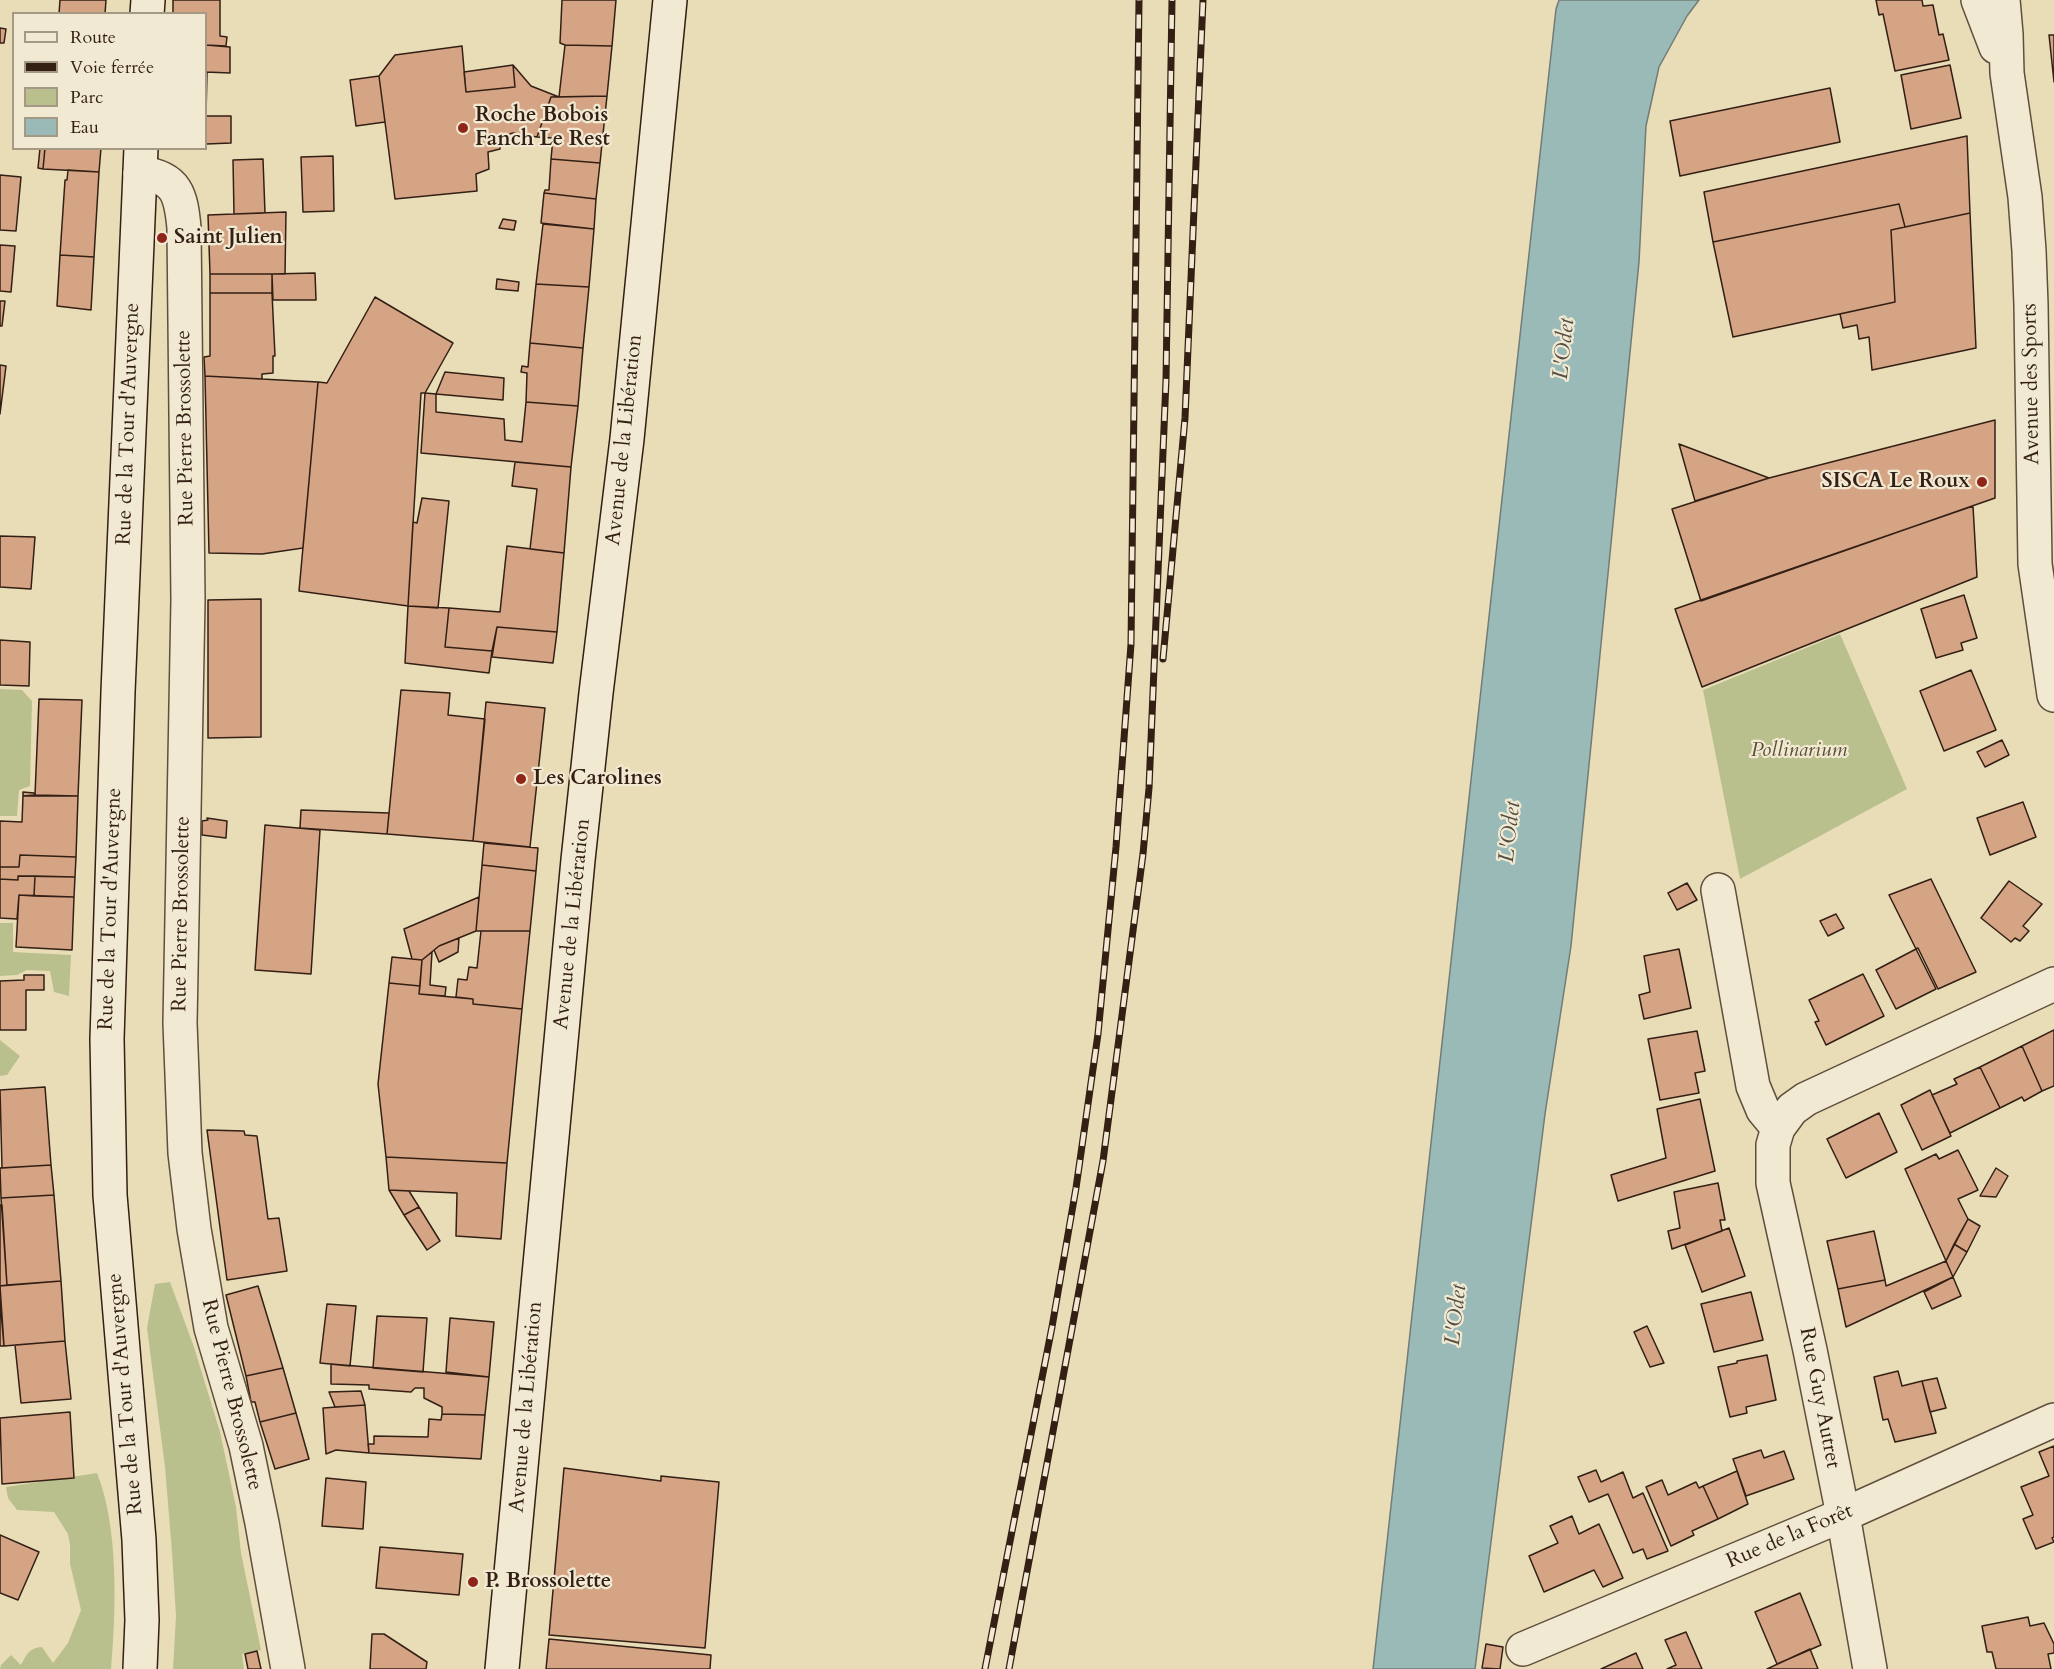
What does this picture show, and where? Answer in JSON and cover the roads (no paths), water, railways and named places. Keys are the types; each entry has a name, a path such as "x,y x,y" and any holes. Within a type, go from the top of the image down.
{"street":[{"name":"Avenue de la Libération","path":"502,1669 577,872 627,439 670,0"},
{"name":"Avenue des Sports","path":"1978,0 2007,73"},
{"name":"Avenue des Sports","path":"2003,0 2007,73 2025,196 2029,251 2035,564 2054,695"},
{"name":"Rue de la Tour d'Auvergne","path":"140,1669 142,1620 139,1551 110,1195 107,1039 118,692 141,160"},
{"name":"Rue Pierre Brossolette","path":"141,160 153,174 170,182 177,193 182,206 184,228 188,611 180,1023 186,1163 194,1229 211,1328 246,1446 288,1669"},
{"path":"1718,890 1753,1086 1763,1110 1778,1128 1792,1109 1806,1099 2054,984"},
{"name":"Rue Guy Autret","path":"1778,1128 1773,1145 1773,1183 1843,1515 1870,1669"},
{"name":"Rue de la Forêt","path":"1523,1649 1843,1515 2054,1420"}],"water":[{"name":"L'Odet","path":"1559,0 1699,0 1687,16 1659,67 1646,126 1639,262 1571,946 1545,1114 1475,1669 1373,1669 1556,9"}],"railway":[{"path":"985,1669 1052,1327 1076,1188 1098,1034 1116,847 1131,644 1139,0"},
{"path":"1009,1669 1103,1161 1143,854 1149,788 1166,380 1172,0"},
{"path":"1163,659 1185,418 1203,0"}],"place":[{"name":"Roche Bobois Fanch Le Rest","path":"463,128"},
{"name":"Saint Julien","path":"162,238"},
{"name":"SISCA Le Roux","path":"1982,482"},
{"name":"Les Carolines","path":"521,779"},
{"name":"P. Brossolette","path":"473,1582"}],"park label":[{"name":"Pollinarium","path":"1799,751"}]}
